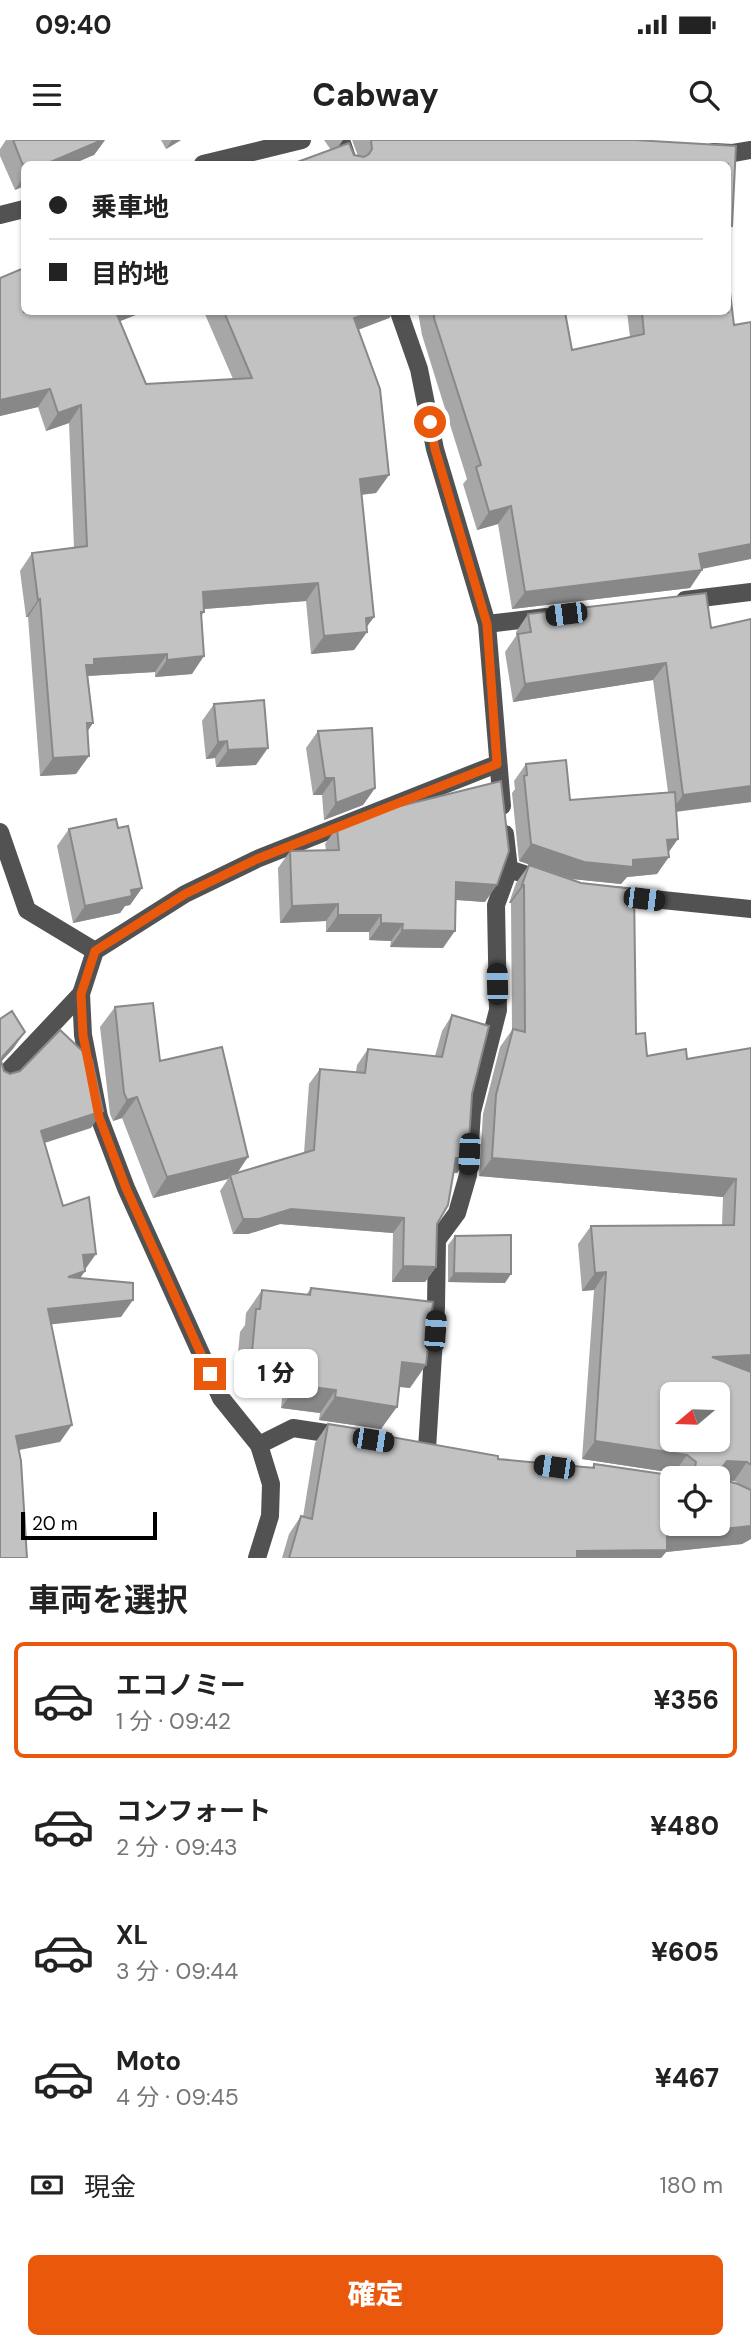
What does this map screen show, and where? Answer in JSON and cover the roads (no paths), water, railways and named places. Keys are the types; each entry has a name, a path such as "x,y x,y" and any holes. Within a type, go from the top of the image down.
{"street":[{"path":"215,161 302,140"},
{"path":"341,140 348,161"},
{"path":"695,151 733,153 751,150"},
{"path":"0,215 21,210"},
{"path":"400,315 419,369 435,449 487,624 497,764 509,869 496,905 498,1010 472,1112 468,1175 457,1213 437,1240 436,1307 427,1449"},
{"path":"672,601 751,592"},
{"path":"487,624 566,614"},
{"path":"257,1558 270,1516 271,1484 259,1445 221,1398 126,1188 99,1117 83,1035 81,994 95,951 185,894 257,859 497,764"},
{"path":"0,832 27,910 95,951"},
{"path":"509,869 558,886"},
{"path":"595,893 751,909"},
{"path":"0,1080 81,994"},
{"path":"259,1445 293,1428 360,1438"}]}
